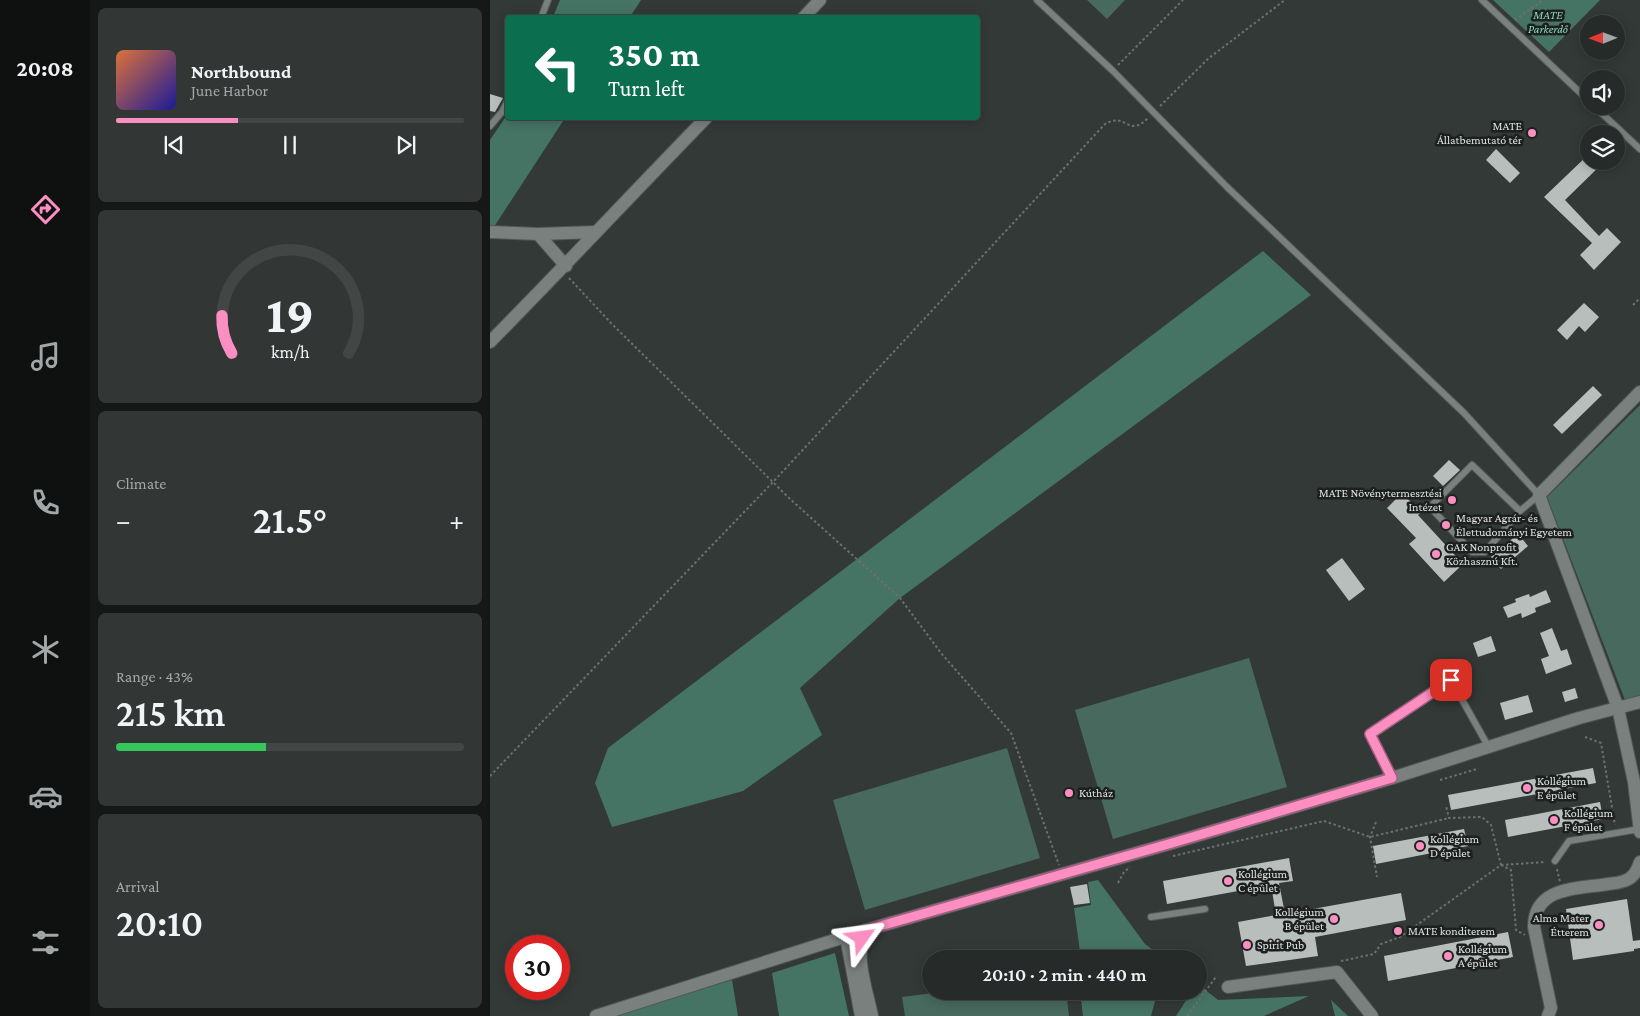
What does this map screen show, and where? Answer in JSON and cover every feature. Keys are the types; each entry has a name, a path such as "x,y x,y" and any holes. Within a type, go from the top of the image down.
{"street":[{"path":"806,15 820,0"},
{"path":"490,342 564,268 596,232 704,120"},
{"path":"490,232 538,234 596,232"},
{"path":"538,234 564,268"},
{"path":"1640,392 1539,494 1618,708 1637,782 1640,830"},
{"path":"596,1016 866,930 1172,843 1392,778 1579,718 1640,702"},
{"path":"1552,1013 1534,927 1536,911 1540,904 1552,894 1562,891 1624,882 1635,873 1640,862"},
{"path":"866,930 862,938 860,955 872,1016"},
{"path":"846,937 861,1016"},
{"path":"1228,987 1337,972 1372,1016"}],"lane":[{"path":"542,15 548,0"},
{"path":"1037,0 1113,70 1227,186 1464,414 1539,494 1520,511 1485,552 1472,552 1430,507 1472,465 1520,511"},
{"path":"1482,0 1580,93"},
{"path":"490,126 505,106"},
{"path":"1604,115 1640,149"},
{"path":"1392,778 1370,734 1451,680 1488,746"},
{"path":"1555,861 1569,841 1640,830"},
{"path":"1151,917 1205,909"}],"path":[{"path":"1113,70 1183,0"},
{"path":"490,776 773,482 1105,124 1114,120 1120,120 1133,128 1138,127 1209,58 1285,0"},
{"path":"1508,26 1521,14 1543,0"},
{"path":"564,268 611,323 773,482 900,598 941,652 1011,733 1062,874"},
{"path":"1633,305 1640,298"},
{"path":"1585,737 1601,743 1616,833"},
{"path":"1440,780 1477,769"},
{"path":"1446,806 1449,818"},
{"path":"1166,857 1324,822 1370,837 1449,818 1482,817 1492,825 1501,865 1510,870 1516,930 1536,941"},
{"path":"1376,822 1370,837 1377,877"},
{"path":"1337,972 1339,961 1374,954 1381,944 1400,937 1501,865 1555,861 1562,891"},
{"path":"1118,883 1124,872 1131,866"},
{"path":"1187,1016 1216,977"}],"green space":[{"path":"560,0 641,0 631,15 554,15"},
{"path":"1087,0 1125,0 1107,19"},
{"name":"MATE Parkerdő","path":"1493,0 1600,0 1585,15 1580,15 1580,20 1549,52"},
{"path":"505,118 505,120 564,120 490,233 490,140"},
{"path":"1263,251 1311,295 900,598 800,688 822,735 743,791 612,827 595,783 608,748"},
{"path":"1640,405 1640,696 1625,700 1547,497"},
{"path":"1249,658 1287,787 1113,839 1075,710"},
{"path":"1007,748 1040,858 865,910 833,800"},
{"path":"1098,880 1145,944 1153,950 1080,950 1074,908 1091,905 1088,882"},
{"path":"835,953 849,1016 779,1016 772,973"},
{"path":"732,980 738,1016 612,1016"},
{"path":"1207,991 1218,1000 1309,996 1264,1016 1176,1016 1186,1000 1207,1000"},
{"path":"922,994 922,1000 1067,1000 1069,1016 905,1016 902,997"},
{"path":"1081,1000 1156,1000 1151,1016 1083,1016"},
{"path":"1331,1000 1348,1016 1335,1016"}],"building":[{"path":"490,94 503,98 495,112 490,111"},
{"path":"1496,149 1520,173 1510,183 1486,160"},
{"path":"1580,163 1580,170 1596,170 1565,200 1599,236 1607,228 1621,242 1594,270 1580,255 1592,243 1544,197"},
{"path":"1584,303 1599,317 1585,332 1579,326 1567,340 1557,330"},
{"path":"1593,386 1602,395 1562,434 1553,425"},
{"path":"1449,460 1460,470 1443,486 1433,476"},
{"name":"GAK Nonprofit Közhasznú Kft.","path":"1402,493 1421,512 1418,515 1463,564 1444,582 1409,544 1416,538 1387,508"},
{"path":"1518,534 1528,546 1501,569 1491,557"},
{"path":"1342,558 1365,589 1349,601 1326,570"},
{"path":"1546,590 1551,602 1535,608 1536,612 1522,618 1521,613 1508,618 1503,607 1516,602 1515,599 1529,594 1530,597"},
{"path":"1552,628 1561,651 1567,649 1572,664 1546,674 1541,659 1549,656 1540,633"},
{"path":"1491,636 1496,651 1478,657 1473,643"},
{"path":"1575,688 1578,698 1565,702 1562,692"},
{"path":"1528,695 1533,712 1505,720 1500,703"},
{"name":"Kollégium E épület","path":"1593,768 1596,783 1451,810 1448,795"},
{"name":"Kútház","path":"1067,788 1071,788 1074,793 1073,797 1067,798 1064,795 1064,791"},
{"name":"Kollégium F épület","path":"1600,802 1603,819 1508,837 1505,820"},
{"name":"Kollégium D épület","path":"1464,829 1468,846 1376,864 1373,846"},
{"path":"1289,858 1293,881 1279,883 1285,914 1401,893 1406,920 1315,937 1318,956 1246,966 1238,922 1276,915 1271,885 1167,904 1163,881"},
{"path":"1087,884 1090,903 1074,905 1070,887"},
{"name":"Alma Mater Étterem","path":"1627,899 1633,941 1640,940 1640,948 1634,949 1634,951 1573,960 1566,909"},
{"name":"Kollégium A épület","path":"1508,932 1513,957 1388,981 1384,956"}],"place":[{"name":"MATE Állatbemutató tér","path":"1532,133"},
{"name":"MATE Növénytermesztési Intézet","path":"1452,500"},
{"name":"Magyar Agrár- és Élettudományi Egyetem","path":"1446,525"},
{"name":"GAK Nonprofit Közhasznú Kft.","path":"1436,554"},
{"name":"Kollégium E épület","path":"1527,788"},
{"name":"Kútház","path":"1069,793"},
{"name":"Kollégium F épület","path":"1554,820"},
{"name":"Kollégium D épület","path":"1420,846"},
{"name":"Kollégium C épület","path":"1228,881"},
{"name":"Kollégium B épület","path":"1334,919"},
{"name":"Alma Mater Étterem","path":"1599,925"},
{"name":"MATE konditerem","path":"1398,931"},
{"name":"Spirit Pub","path":"1247,945"},
{"name":"Kollégium A épület","path":"1448,956"}],"route":[{"path":"862,938 866,930 1392,778 1370,734 1451,680"}]}
